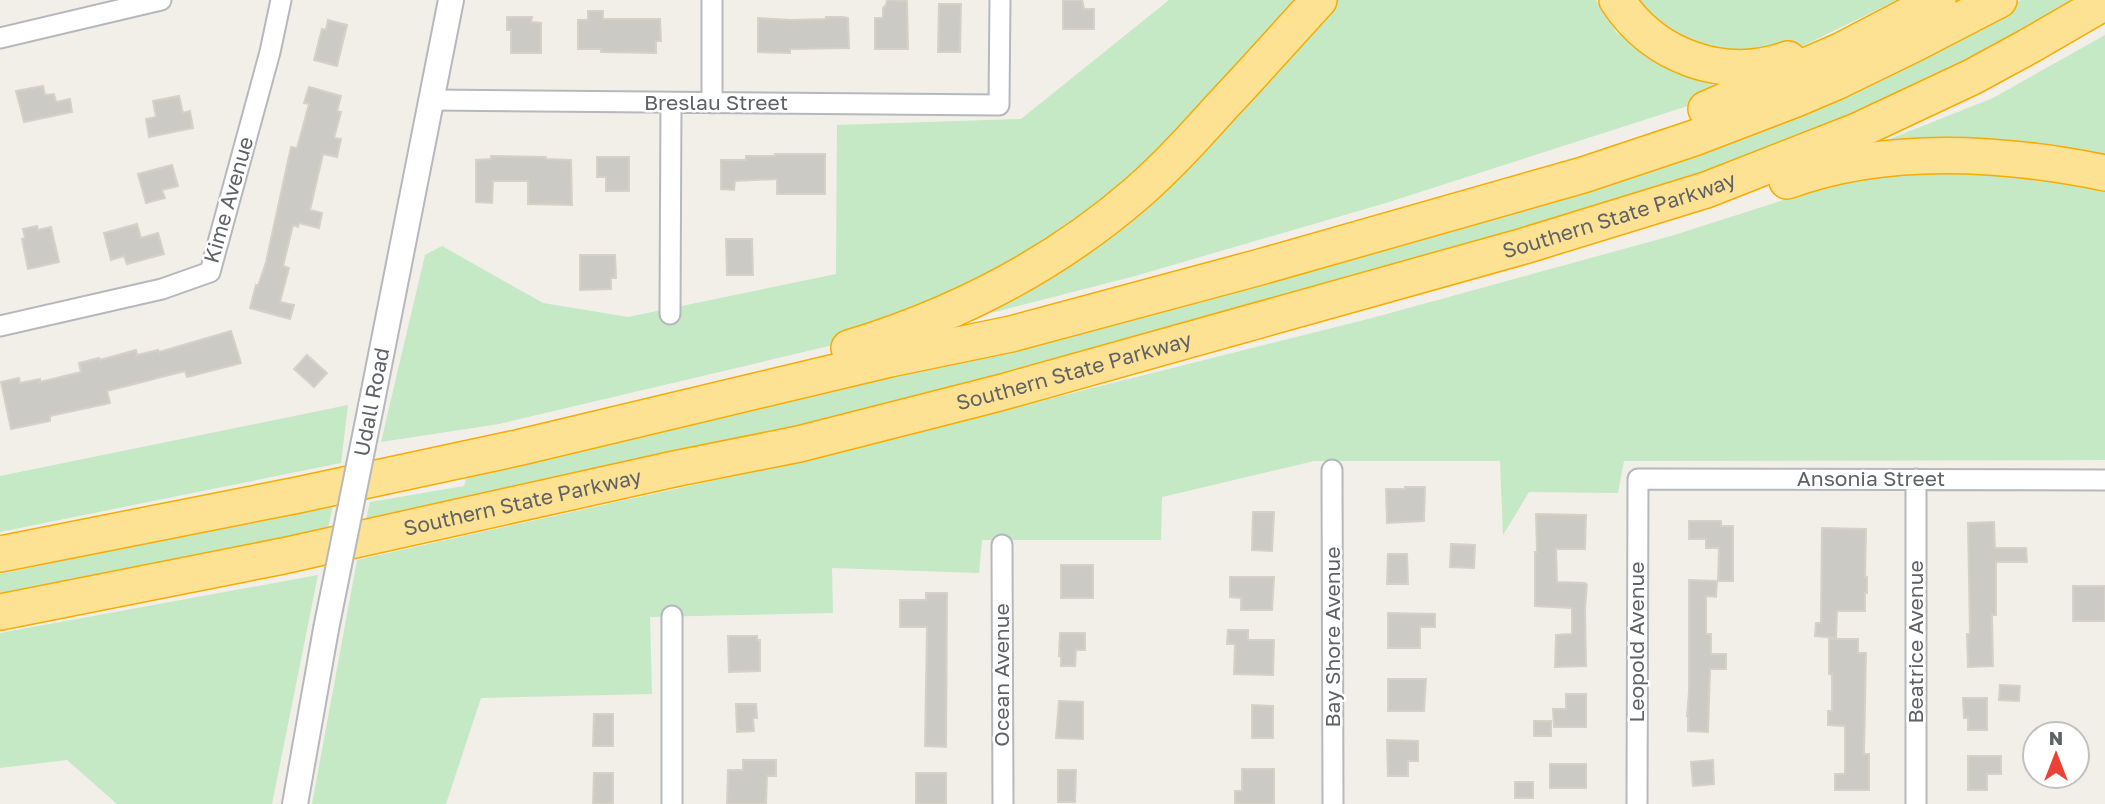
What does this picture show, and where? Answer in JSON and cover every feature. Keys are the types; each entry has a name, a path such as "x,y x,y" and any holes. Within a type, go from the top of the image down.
{"highway":[{"path":"703,405 821,357 885,337 941,314 998,287 1050,257 1097,225 1155,176 1319,0"},
{"path":"1618,0 1639,28 1667,49 1695,61 1739,68 1770,65 1786,60 1913,0"},
{"path":"890,359 1007,320 1609,145 1686,118 1784,76 1938,0"},
{"path":"0,554 298,495 703,405 890,359 1011,334 1175,290 1465,209 1694,138 1796,99 1895,54 1999,0"},
{"name":"Southern State Parkway","path":"0,612 283,556 799,444 1248,325 1584,229 1726,183 1857,131 1972,77 2105,2"},
{"path":"1584,229 1707,209 1812,173 1887,159 2002,157 2037,160 2105,173"}],"street":[{"path":"0,38 161,0"},
{"name":"Kime Avenue","path":"0,326 162,289 211,272 281,0"},
{"name":"Udall Road","path":"295,804 326,629 451,0"},
{"path":"712,0 712,103"},
{"name":"Breslau Street","path":"433,100 999,105 1000,0"},
{"path":"670,314 671,103"},
{"name":"Bay Shore Avenue","path":"1332,470 1334,804"},
{"name":"Ansonia Street","path":"1638,479 2105,480"},
{"name":"Leopold Avenue","path":"1637,804 1638,479"},
{"name":"Beatrice Avenue","path":"1916,479 1916,804"},
{"name":"Ocean Avenue","path":"1002,545 1003,804"},
{"path":"672,616 672,804"}],"green space":[{"path":"1169,0 1312,0 1107,215 975,297 846,342 499,424 381,442 425,255 442,246 543,303 628,317 836,274 837,125 1021,119"},
{"path":"1336,0 1596,0 1617,33 1673,72 1713,85 1713,94 1694,104 1389,202 1135,276 975,317"},
{"path":"1623,0 1897,0 1780,57 1671,45"},
{"path":"2021,0 2084,0 1833,130 1595,214 1373,278 770,436 364,529 370,502 464,486 467,477 1066,334 1950,42"},
{"path":"2105,35 2105,158 1882,142 1993,98"},
{"path":"1971,163 2105,184 2105,460 1624,461 1618,493 1529,492 1503,535 1500,461 1314,461 1162,497 1161,540 982,540 979,573 832,568 833,613 650,617 652,694 481,698 446,804 312,804 357,560 805,460 1372,318 1671,236 1859,176"},
{"path":"348,405 341,463 0,532 0,476"},
{"path":"333,504 327,534 0,597 0,574"},
{"path":"318,575 272,804 117,804 67,760 0,768 0,633"}],"building":[{"path":"887,0 907,1 908,49 875,49 875,18 883,18 883,8"},
{"path":"1063,0 1082,0 1084,9 1094,9 1094,29 1063,29"},
{"path":"939,4 961,4 960,52 938,52"},
{"path":"588,11 603,11 603,19 660,19 661,41 656,41 656,53 578,49 578,20 588,20"},
{"path":"507,17 532,17 531,22 541,23 541,53 511,53 511,30 507,30"},
{"path":"758,18 791,20 848,18 849,48 790,49 790,53 758,52"},
{"path":"328,20 347,25 337,66 314,60 322,29 326,30"},
{"path":"43,86 45,95 54,94 56,102 70,99 72,112 24,122 16,91"},
{"path":"309,87 341,96 337,111 341,112 334,138 341,139 337,157 323,154 310,210 322,213 319,228 299,223 298,227 293,225 283,266 289,268 280,302 294,305 290,319 250,308 266,262 291,147 297,148 309,104 304,103"},
{"path":"179,96 183,113 190,111 193,128 149,137 146,119 156,117 153,101"},
{"path":"825,154 825,194 777,194 777,179 735,181 734,190 721,189 721,160 746,160 746,156"},
{"path":"491,156 571,160 572,205 528,204 528,181 493,181 492,203 476,202 476,160 491,159"},
{"path":"597,157 629,157 629,191 606,191 606,177 597,177"},
{"path":"172,165 178,186 162,190 165,198 146,203 138,174"},
{"path":"137,224 141,238 158,233 164,254 127,264 124,256 111,260 104,233"},
{"path":"37,226 38,230 51,227 59,262 28,269 22,239 25,238 23,229"},
{"path":"726,239 752,239 753,275 727,275"},
{"path":"580,255 615,255 616,278 611,278 611,289 580,290"},
{"path":"231,331 241,363 187,377 185,371 107,391 110,403 50,416 50,421 11,429 1,382 19,378 20,383 40,379 40,382 81,372 79,363 136,350 137,355 158,350 159,352"},
{"path":"307,355 327,373 314,387 294,369"},
{"path":"1425,487 1424,521 1387,523 1386,489"},
{"path":"1253,512 1274,512 1272,551 1252,550"},
{"path":"1536,514 1586,515 1585,549 1556,549 1557,582 1587,585 1586,666 1555,667 1556,635 1572,634 1572,608 1535,606"},
{"path":"1689,521 1721,521 1721,526 1733,526 1733,581 1718,581 1719,548 1706,548 1706,539 1689,539"},
{"path":"1994,522 1995,548 2026,548 2027,562 1996,562 1996,615 1992,615 1993,666 1968,667 1968,523"},
{"path":"1822,528 1866,529 1865,611 1837,611 1836,638 1815,636 1816,623 1821,623"},
{"path":"1451,544 1475,545 1474,568 1450,567"},
{"path":"1388,554 1407,554 1408,584 1387,584"},
{"path":"1061,565 1093,565 1093,598 1061,598"},
{"path":"1230,577 1274,577 1272,610 1241,610 1241,598 1230,597"},
{"path":"1689,580 1717,581 1716,597 1706,596 1706,634 1711,634 1711,654 1726,654 1726,669 1710,669 1708,732 1688,731"},
{"path":"2073,586 2105,586 2105,621 2073,621"},
{"path":"926,593 947,593 946,747 925,746 927,627 900,627 900,600 926,600"},
{"path":"1388,613 1435,614 1435,627 1420,627 1420,648 1388,648"},
{"path":"1228,630 1248,630 1248,640 1274,640 1273,675 1234,674 1235,644 1227,644"},
{"path":"1060,633 1085,633 1085,650 1076,650 1075,666 1061,666"},
{"path":"728,636 757,636 757,640 760,640 760,671 729,672"},
{"path":"1829,639 1858,639 1858,653 1866,653 1864,754 1869,754 1869,790 1835,790 1835,774 1845,774 1845,726 1828,725 1828,711 1832,711"},
{"path":"1388,679 1426,679 1424,711 1388,711"},
{"path":"2000,685 2020,686 2019,701 1999,700"},
{"path":"1566,694 1586,694 1586,727 1554,727 1553,709 1566,709"},
{"path":"1963,698 1987,698 1987,730 1968,730"},
{"path":"1059,701 1083,702 1083,739 1056,738"},
{"path":"736,704 756,704 754,731 737,732"},
{"path":"1252,705 1273,706 1273,738 1252,738"},
{"path":"594,714 613,714 613,746 593,746"},
{"path":"1534,721 1551,721 1551,736 1534,736"},
{"path":"1387,740 1418,741 1418,761 1408,761 1408,776 1388,776"},
{"path":"1968,756 2001,756 2001,774 1987,774 1987,790 1968,790"},
{"path":"743,760 776,760 776,776 767,776 766,804 727,804 728,770 743,770"},
{"path":"1713,760 1714,784 1693,786 1691,762"},
{"path":"1550,764 1586,764 1586,788 1550,788"},
{"path":"1242,769 1274,769 1274,804 1235,804 1235,791 1242,791"},
{"path":"1058,770 1076,770 1075,802 1058,802"},
{"path":"594,773 613,773 613,804 593,804"},
{"path":"916,773 946,773 946,804 916,804"},
{"path":"1515,782 1533,782 1533,798 1515,798"}]}
